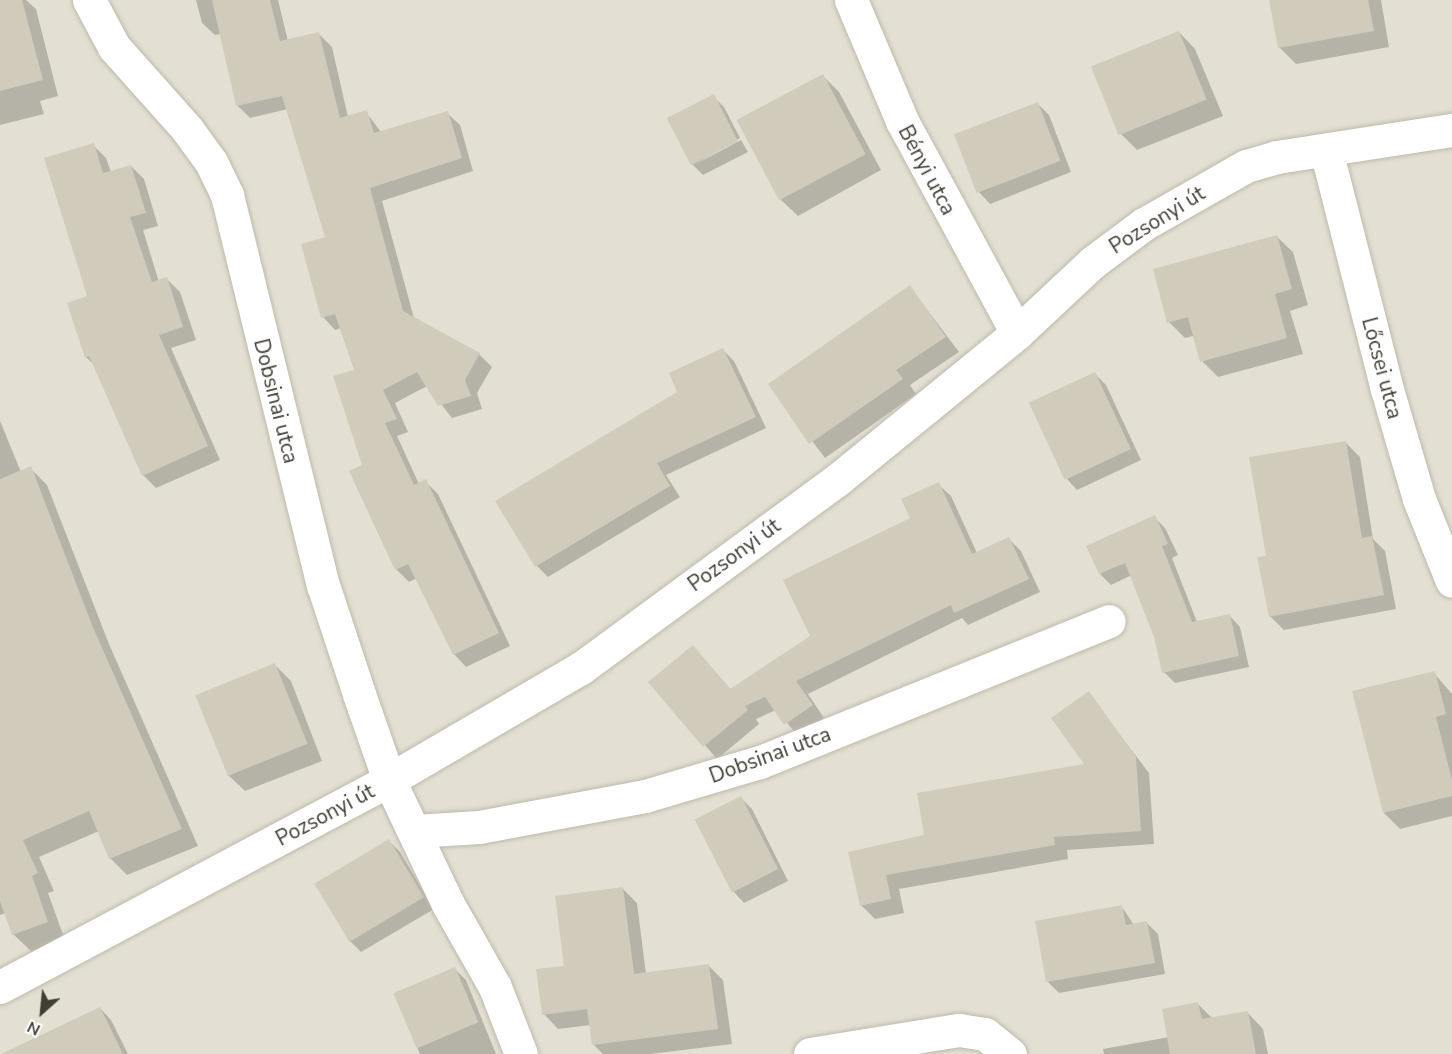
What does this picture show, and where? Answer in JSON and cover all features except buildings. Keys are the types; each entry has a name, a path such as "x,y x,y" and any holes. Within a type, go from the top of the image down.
{"street":[{"name":"Dobsinai utca","path":"88,0 114,47 211,162 226,195 323,585 389,780 448,904 495,987 521,1054"},
{"name":"Bényi utca","path":"851,0 902,121 1017,333"},
{"name":"Pozsonyi út","path":"0,987 389,780 581,668 837,480 1017,333 1093,262 1144,224 1246,166 1326,150 1452,130"},
{"name":"Lőcsei utca","path":"1326,150 1386,387 1419,499 1452,581"},
{"name":"Dobsinai utca","path":"415,831 479,827 645,796 760,762 1109,621"},
{"path":"810,1054 959,1030 985,1034 1010,1054"}],"shaded area":[{"path":"0,0 1452,0 1452,1054 0,1054"}]}
